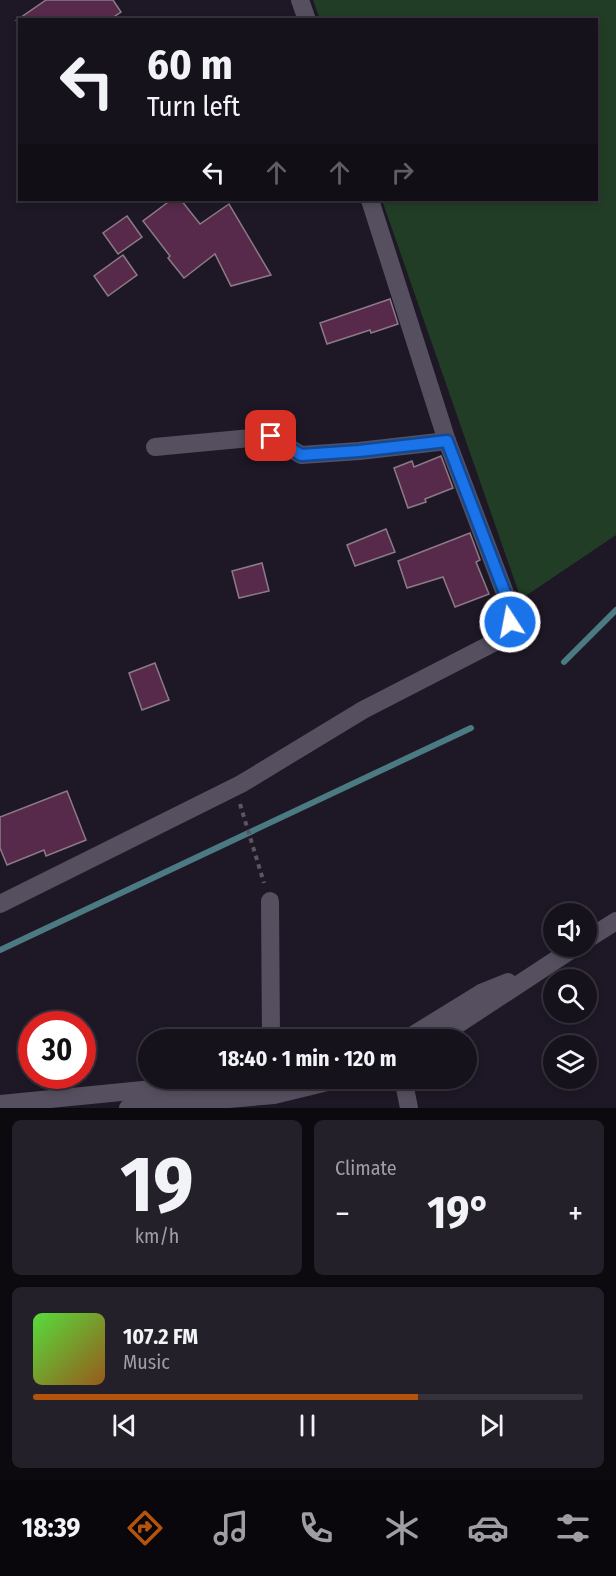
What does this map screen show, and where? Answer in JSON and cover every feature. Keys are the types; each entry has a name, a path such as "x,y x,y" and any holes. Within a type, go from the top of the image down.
{"street":[{"path":"300,0 306,18"},
{"path":"0,904 235,788 363,710 497,640 506,633 511,609 447,441 370,201"},
{"path":"155,447 271,436 301,455 447,441"},
{"path":"270,901 271,1029"},
{"path":"597,933 616,921"},
{"path":"451,1029 560,957"},
{"path":"423,1029 483,992 538,972"},
{"path":"0,1104 152,1089"},
{"path":"128,1108 274,1094 296,1089"},
{"path":"405,1089 409,1108"}],"path":[{"path":"235,788 270,901"}],"green space":[{"path":"313,0 616,0 616,535 521,599 382,201 598,201 598,18 320,18"}],"building":[{"path":"46,0 113,0 121,12 112,18 20,18"},
{"path":"170,201 182,201 200,224 229,204 271,275 231,286 215,254 184,278 143,221"},
{"path":"127,216 142,237 118,254 103,233"},
{"path":"123,255 137,275 108,296 94,276"},
{"path":"390,299 398,324 371,333 370,330 327,344 320,323"},
{"path":"441,456 453,488 425,499 426,502 408,508 394,468 412,461 414,467"},
{"path":"386,529 395,552 355,566 347,545"},
{"path":"470,533 480,560 476,562 489,594 455,607 443,577 407,588 398,561"},
{"path":"262,563 269,591 239,598 232,571"},
{"path":"155,663 169,700 142,710 129,673"},
{"path":"67,791 86,840 46,856 44,850 7,865 0,848 0,817"}],"waterway":[{"path":"564,662 616,610"},
{"path":"0,950 471,728"}],"route":[{"path":"271,436 301,455 447,441 511,609 510,622"}]}
